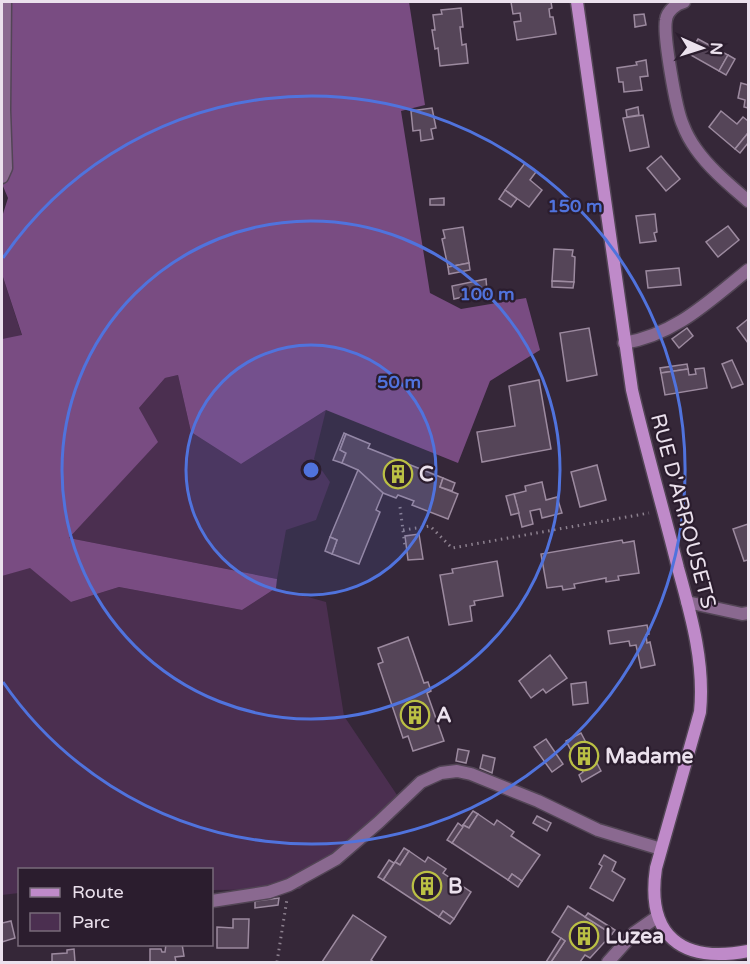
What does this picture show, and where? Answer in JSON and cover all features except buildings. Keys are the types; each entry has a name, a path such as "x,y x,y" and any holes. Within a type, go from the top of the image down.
{"main road":[{"name":"RUE D'ARROUSETS","path":"577,2 632,390 687,602 700,662 703,688 700,712 652,889 657,917 666,935 680,947 696,953 712,956 733,955 748,951"}],"street":[{"path":"2,177 6,168 5,2"},
{"path":"684,2 671,10 666,20 666,36 676,102 682,124 696,150 748,201"},
{"path":"624,343 663,333 748,270"},
{"path":"687,602 742,614 748,613"},
{"path":"213,901 268,892 289,885 336,859 421,782 441,773 457,771 471,774 538,801 598,830 661,849"},
{"path":"608,963 634,933 657,917"}],"path":[{"path":"400,507 405,546"},
{"path":"403,530 430,526 452,548 663,510"},
{"path":"277,963 289,885"}],"green space":[{"path":"2,274 22,336 2,339"},
{"path":"178,375 191,432 241,464 326,410 314,459 330,482 316,520 286,530 277,579 69,538 157,442 139,408 165,378"},
{"path":"30,567 71,602 119,587 242,610 276,588 326,602 344,716 397,795 300,889 213,890 213,868 18,868 18,893 2,895 2,576"}],"shaded area":[{"path":"2,2 409,2 425,105 401,111 430,293 461,309 526,298 540,350 490,381 458,463 326,410 241,464 191,432 178,375 165,378 139,408 158,442 69,538 277,579 276,588 242,610 119,587 71,602 30,568 2,576 2,339 22,335 2,274 2,217 8,198 2,184"}],"place":[{"name":"C","path":"398,474"},
{"name":"A","path":"415,715"},
{"name":"Madame","path":"584,756"},
{"name":"B","path":"427,886"},
{"name":"Luzea","path":"584,936"}]}
